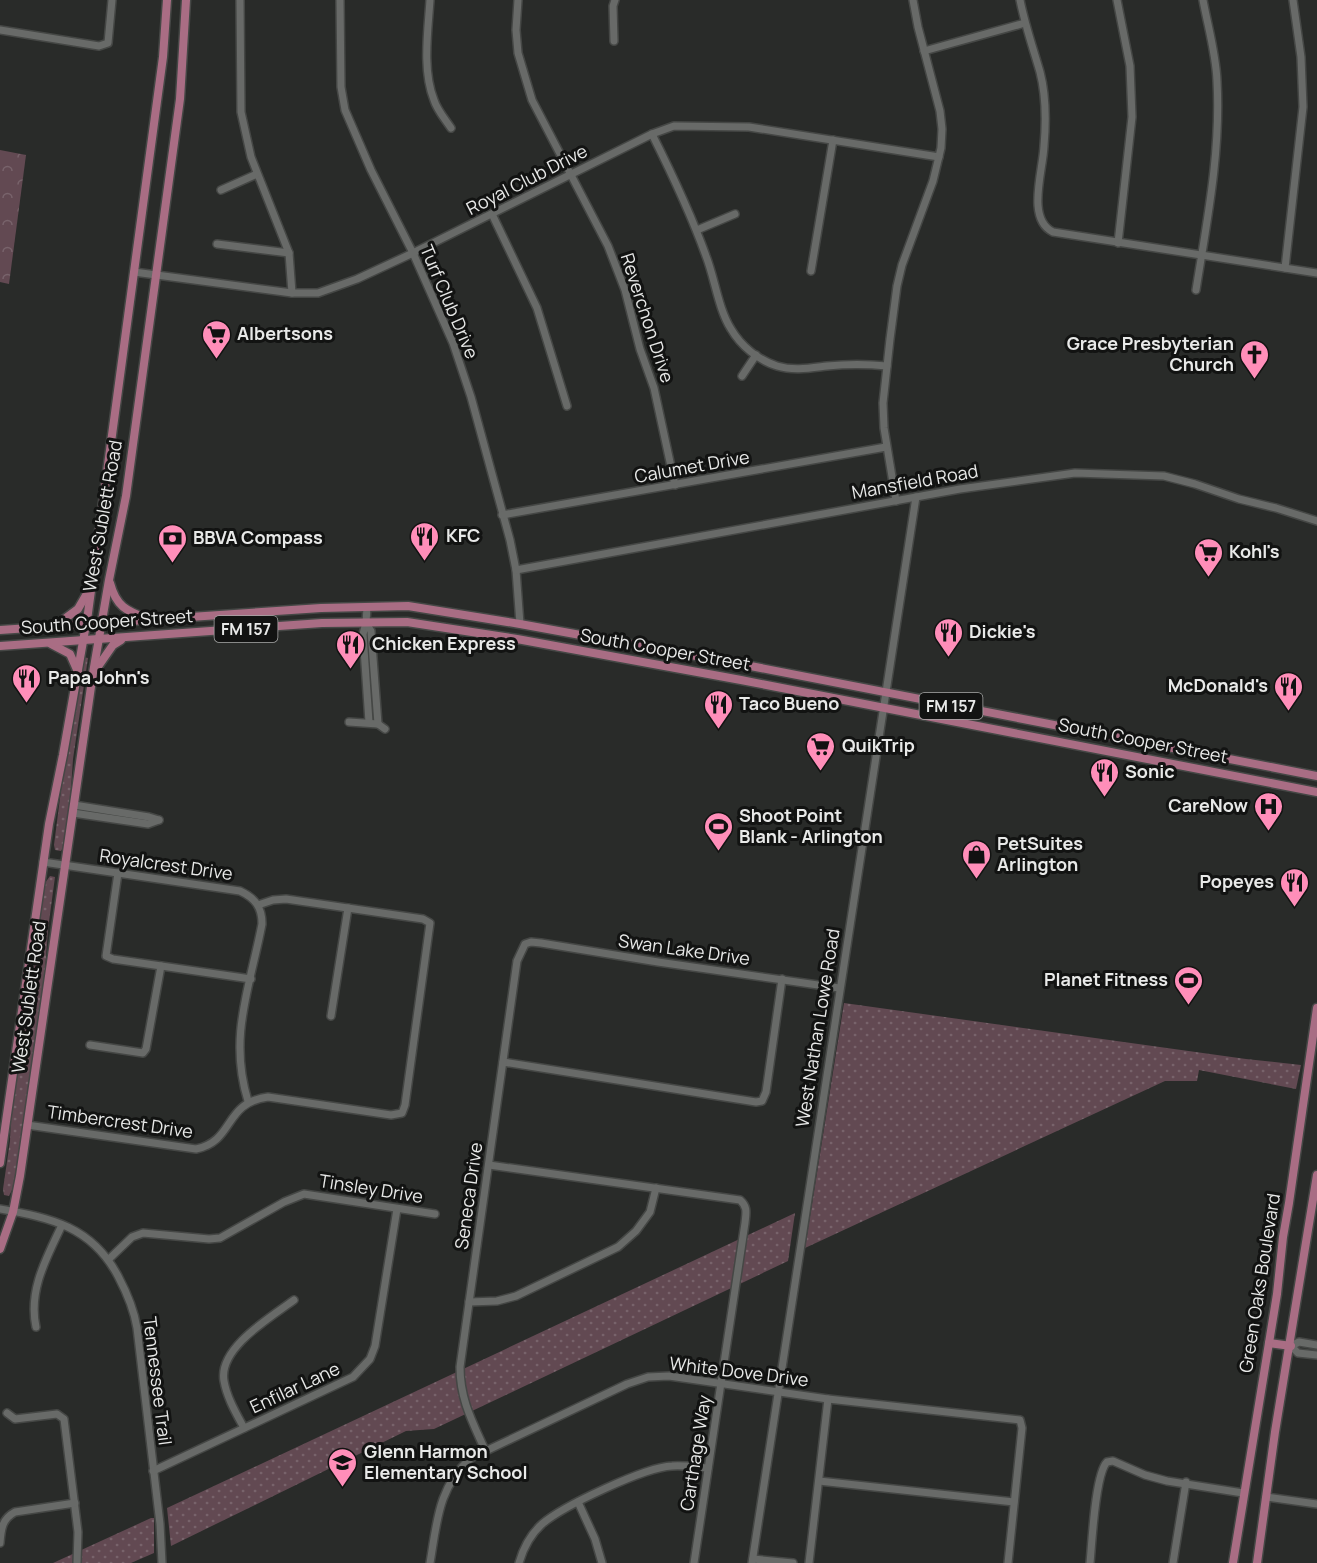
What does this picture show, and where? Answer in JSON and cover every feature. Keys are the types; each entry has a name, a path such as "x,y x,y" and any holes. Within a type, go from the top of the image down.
{"main road":[{"name":"West Sublett Road","path":"0,1163 3,1117 43,862 86,625 163,57 167,0"},
{"name":"West Sublett Road","path":"0,1249 12,1212 27,1125 93,673 126,496 180,99 186,0"},
{"path":"109,580 113,595 119,604 128,612 151,620"},
{"path":"53,627 78,609 91,587"},
{"name":"South Cooper Street","path":"0,630 321,608 408,606 688,655 1317,776"},
{"name":"South Cooper Street","path":"0,646 322,623 407,622 447,627 685,670 1317,792"},
{"path":"93,673 113,645 126,638"},
{"path":"48,643 70,654 78,672"},
{"path":"685,670 688,655"},
{"name":"Green Oaks Boulevard","path":"1233,1563 1281,1271 1283,1237 1317,1008"},
{"path":"1257,1563 1275,1432 1291,1346 1317,1175"},
{"path":"1269,1342 1291,1346"}],"street":[{"path":"0,30 99,46 105,45 110,37 112,0"},
{"path":"240,0 242,112 251,156 289,253 292,293"},
{"name":"Turf Club Drive","path":"340,0 341,87 345,110 453,343 464,375 516,570 520,624"},
{"path":"430,0 427,51 430,88 434,101 451,128"},
{"name":"Reverchon Drive","path":"518,0 516,30 518,53 532,100 608,246 625,291 640,349 654,388 675,484"},
{"path":"614,41 613,6 615,0"},
{"path":"896,501 886,447 883,403 887,366 897,286 902,265 933,180 939,157 942,129 940,111 913,0"},
{"path":"1020,0 1042,84 1045,133 1037,205 1041,224 1046,229 1118,243 1317,273"},
{"path":"1117,0 1130,66 1132,117 1118,243"},
{"path":"1196,290 1211,192 1218,100 1216,69 1203,0"},
{"path":"1285,268 1303,107 1301,57 1293,0"},
{"path":"924,51 1025,23"},
{"name":"Royal Club Drive","path":"134,272 292,293 318,293 357,279 413,254 652,134 674,126 748,127 939,157"},
{"path":"652,134 681,191 731,328 742,345 778,366 794,369 863,364 887,366"},
{"path":"811,271 833,140"},
{"path":"221,190 257,174"},
{"path":"492,214 537,308 567,406"},
{"path":"697,231 735,214"},
{"path":"218,244 289,253"},
{"path":"742,376 756,355"},
{"name":"Calumet Drive","path":"502,515 886,447"},
{"name":"Mansfield Road","path":"516,570 916,497 1075,473 1164,476 1195,484 1239,500 1275,507 1317,521"},
{"name":"West Nathan Lowe Road","path":"752,1561 916,497"},
{"path":"367,607 363,634 369,722"},
{"path":"366,622 371,632 378,724"},
{"path":"349,722 369,722 386,729"},
{"path":"74,809 159,820 148,824 112,815"},
{"name":"Royalcrest Drive","path":"43,862 240,891 254,899 258,905"},
{"path":"118,873 106,956 113,959 251,979"},
{"path":"286,899 423,919 430,923 405,1105 402,1113 391,1116 268,1097 248,1101 243,1084 239,1050 241,1021 262,924 258,905 286,899"},
{"path":"331,1016 348,908"},
{"name":"Swan Lake Drive","path":"525,944 541,943 839,988"},
{"name":"Seneca Drive","path":"485,1450 464,1403 460,1384 460,1367 517,961 525,944"},
{"path":"90,1045 143,1053 146,1049 161,966"},
{"path":"503,1062 756,1102 762,1101 766,1092 782,979"},
{"name":"Timbercrest Drive","path":"27,1125 196,1149 205,1147 218,1138 248,1101"},
{"path":"469,1302 497,1301 516,1296 618,1247 636,1231 650,1212 656,1188 489,1165"},
{"name":"Carthage Way","path":"656,1188 740,1200 745,1204 746,1217 694,1563"},
{"name":"Tinsley Drive","path":"109,1259 132,1237 143,1233 220,1238 284,1202 304,1194 435,1214"},
{"name":"Tennessee Trail","path":"0,1209 44,1218 85,1237 109,1259 129,1298 135,1319 160,1524 162,1563"},
{"name":"Enfilar Lane","path":"153,1471 353,1377 370,1359 378,1335 397,1209"},
{"path":"36,1327 33,1315 39,1276 62,1225"},
{"path":"244,1428 229,1399 223,1379 227,1361 241,1341 294,1300"},
{"path":"1317,1345 1299,1342 1291,1346 1298,1353 1317,1355"},
{"name":"White Dove Drive","path":"430,1563 443,1495 458,1470 471,1458 627,1384 648,1377 669,1376 828,1399 1020,1420 1022,1428 1014,1502"},
{"path":"809,1563 828,1399"},
{"path":"7,1413 15,1419 57,1414 64,1419 78,1532 77,1563"},
{"path":"1090,1563 1097,1496 1103,1468 1107,1462 1113,1461 1156,1478 1244,1493"},
{"path":"519,1563 530,1539 542,1524 578,1502 639,1473 656,1468 672,1465 708,1468"},
{"path":"819,1482 1014,1502 1008,1563"},
{"path":"1173,1563 1186,1482"},
{"path":"1266,1497 1317,1504"},
{"path":"578,1502 595,1539 602,1563"},
{"path":"0,1543 4,1522 15,1512 75,1503"},
{"path":"752,1561 793,1563"}],"green space":[{"path":"0,150 26,155 9,284 0,282"},
{"path":"83,657 88,658 73,759 70,804 64,846 61,851 55,850 54,845 65,759"},
{"path":"50,876 55,877 45,971 17,1166 13,1188 9,1196 4,1195 3,1189 10,1141 11,1114 45,883"},
{"path":"844,1003 1301,1065 1296,1089 1199,1070 1197,1081 1165,1081 805,1248"},
{"path":"795,1213 788,1261 434,1429 406,1431 171,1546 167,1508"},
{"path":"154,1518 154,1553 131,1563 53,1563"}],"place":[{"name":"Albertsons","path":"216,360"},
{"name":"Grace Presbyterian Church","path":"1255,380"},
{"name":"KFC","path":"425,562"},
{"name":"BBVA Compass","path":"172,564"},
{"name":"Kohl's","path":"1208,578"},
{"name":"Dickie's","path":"948,658"},
{"name":"Chicken Express","path":"351,670"},
{"name":"Papa John's","path":"27,704"},
{"name":"McDonald's","path":"1289,712"},
{"name":"Taco Bueno","path":"718,730"},
{"name":"QuikTrip","path":"821,772"},
{"name":"Sonic","path":"1104,798"},
{"name":"CareNow","path":"1269,832"},
{"name":"Shoot Point Blank - Arlington","path":"718,852"},
{"name":"PetSuites Arlington","path":"976,880"},
{"name":"Popeyes","path":"1295,908"},
{"name":"Planet Fitness","path":"1189,1006"},
{"name":"Glenn Harmon Elementary School","path":"343,1488"}]}
